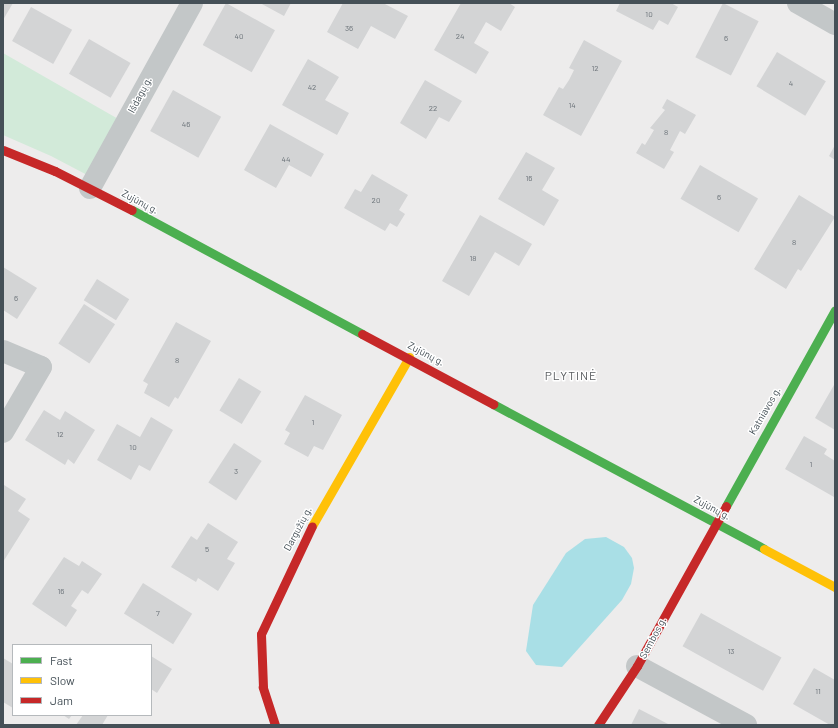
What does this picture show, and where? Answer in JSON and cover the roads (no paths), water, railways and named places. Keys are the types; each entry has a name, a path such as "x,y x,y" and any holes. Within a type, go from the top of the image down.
{"main road":[{"name":"Zujūnų g.","path":"3,150 55,171 90,188 409,357 835,587"},
{"name":"Katniavos g.","path":"715,522 835,310"},
{"name":"Dargužių g.","path":"275,725 262,687 261,634 302,544 409,357"},
{"name":"Sembos g.","path":"637,666 715,522"},
{"path":"598,725 637,666"}],"street":[{"name":"Išdagų g.","path":"90,188 192,3"},
{"path":"798,3 835,24"},
{"path":"3,351 41,367 3,432"},
{"name":"Sembos g.","path":"637,666 746,725"}],"water":[{"path":"606,537 624,547 632,558 634,568 631,584 622,600 562,667 536,665 526,651 533,605 566,553 585,539"}],"district":[{"name":"PLYTINĖ","path":"571,376"}]}
